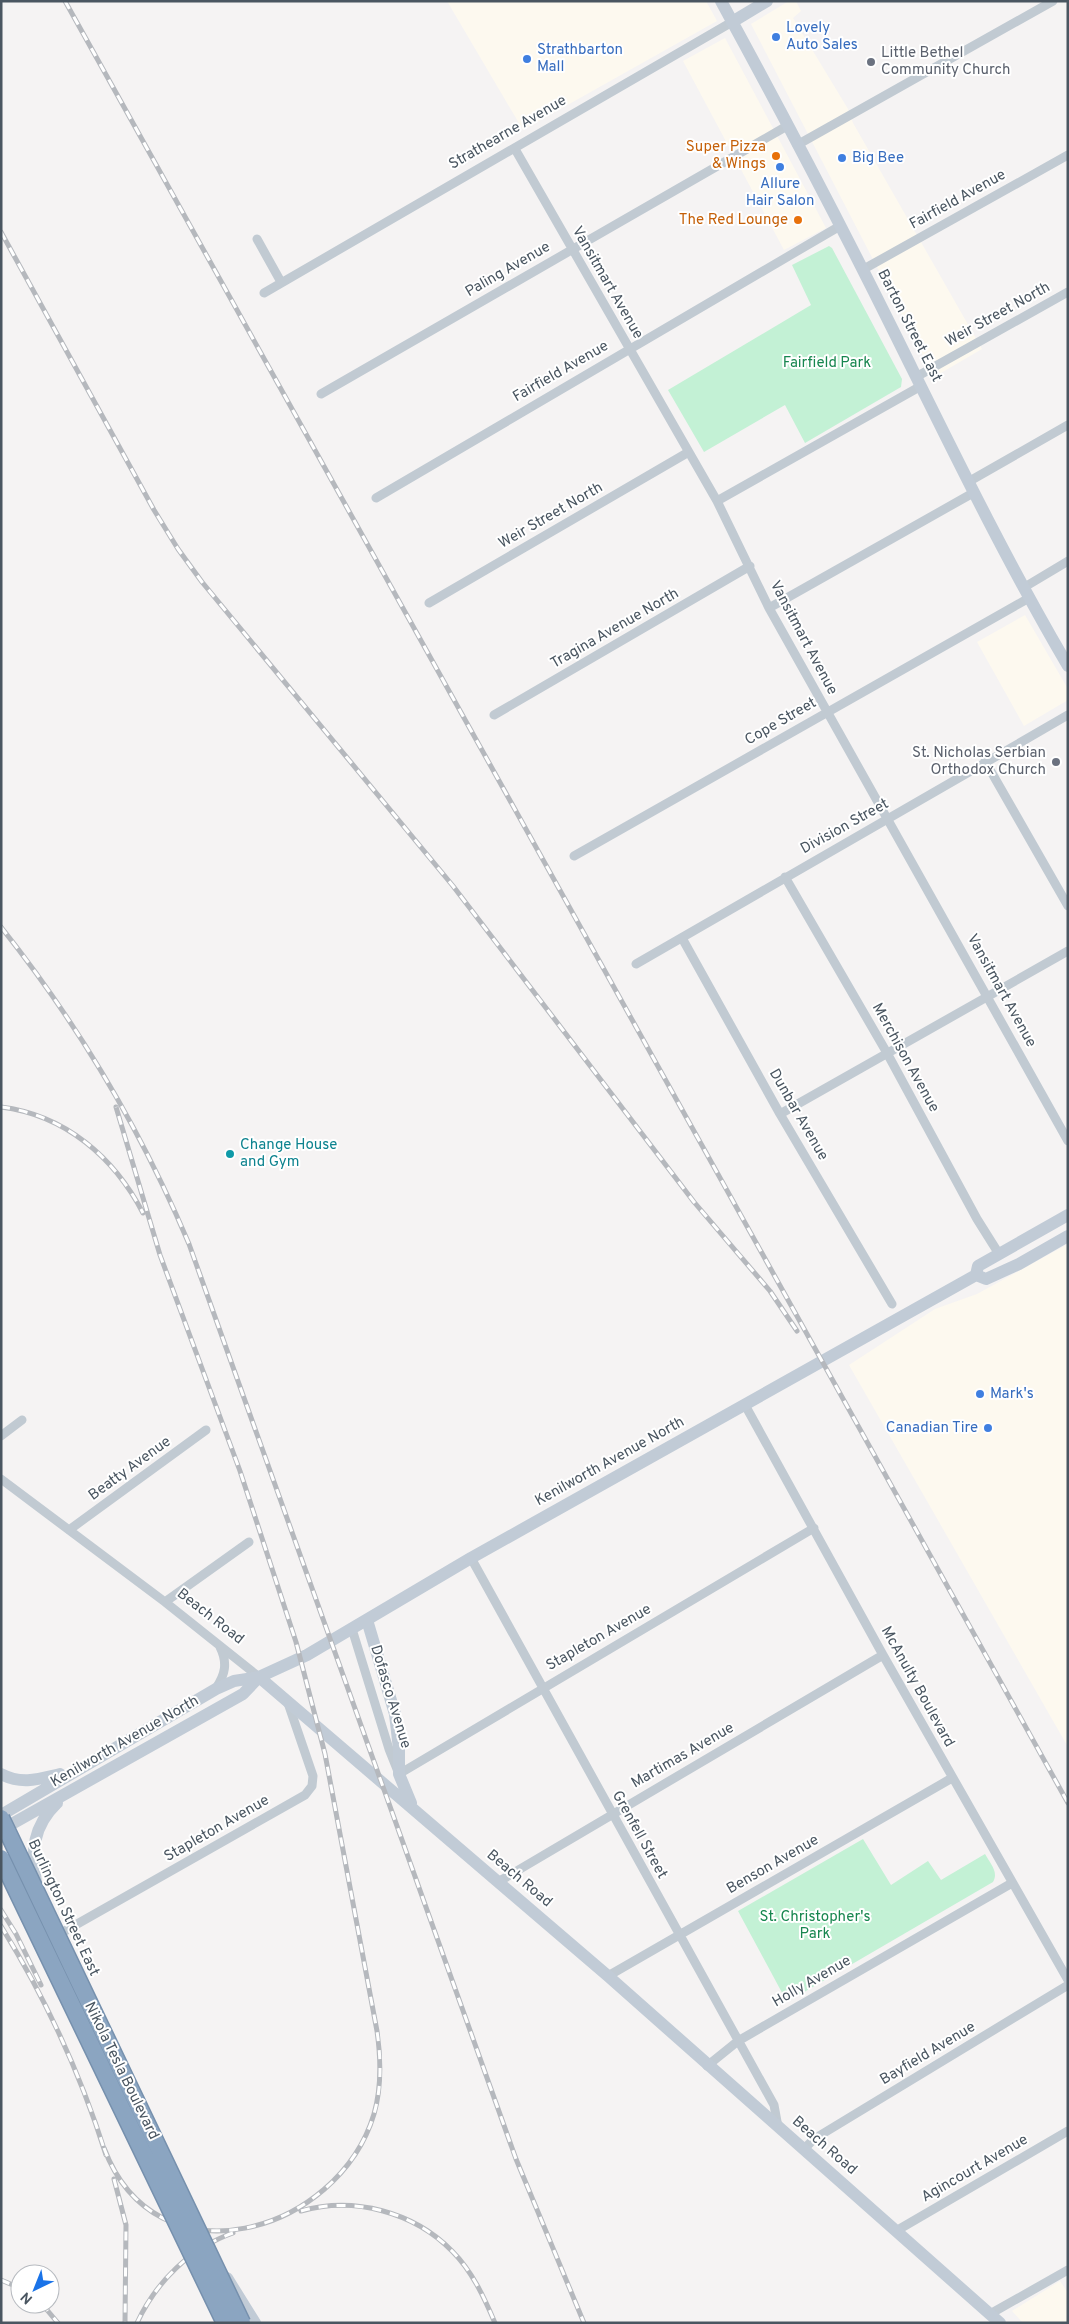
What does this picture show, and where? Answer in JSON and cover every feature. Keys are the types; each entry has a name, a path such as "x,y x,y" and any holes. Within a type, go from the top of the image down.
{"highway":[{"name":"Nikola Tesla Boulevard","path":"2,1819 242,2323"},
{"name":"Nikola Tesla Boulevard","path":"1,1858 225,2323"}],"main road":[{"name":"Barton Street East","path":"721,1 840,226 1026,593 1068,666"},
{"name":"Strathearne Avenue","path":"732,22 767,1"},
{"name":"Kenilworth Avenue North","path":"2,1819 75,1770 216,1689 234,1681 259,1677 300,1658 472,1558 976,1275 978,1266 1068,1215"},
{"name":"Kenilworth Avenue North","path":"976,1275 986,1279 1019,1264 1068,1236"},
{"name":"Dofasco Avenue","path":"367,1620 395,1714 399,1774 413,1808"},
{"name":"Kenilworth Avenue North","path":"2,1819 70,1792 243,1694 259,1677"},
{"name":"Beach Road","path":"259,1677 608,1976 1000,2323"},
{"path":"1,1774 17,1781 26,1781 75,1770"},
{"path":"37,1893 32,1859 36,1835 50,1809 70,1792"},
{"name":"Burlington Street East","path":"2,1819 56,1936 203,2240 255,2323"},
{"name":"Burlington Street East","path":"1,1858 56,1958 189,2253 217,2323"}],"street":[{"path":"797,145 1053,1"},
{"name":"Strathearne Avenue","path":"264,293 280,282 732,22"},
{"name":"Paling Avenue","path":"321,394 787,126"},
{"name":"Vansitmart Avenue","path":"514,149 571,250 630,348 687,453 717,501 770,608 827,712 1068,1141"},
{"name":"Fairfield Avenue","path":"862,270 1068,155"},
{"name":"Fairfield Avenue","path":"376,498 840,226"},
{"path":"257,239 280,282"},
{"name":"Weir Street North","path":"717,501 1068,292"},
{"path":"770,608 971,487 1068,426"},
{"name":"Weir Street North","path":"429,603 687,453"},
{"name":"Cope Street","path":"574,856 827,712 1026,593 1068,562"},
{"name":"Tragina Avenue North","path":"494,715 750,566"},
{"name":"Division Street","path":"636,964 887,820 985,761 1068,715"},
{"path":"985,761 1068,906"},
{"name":"Merchison Avenue","path":"785,877 887,1053 977,1218 999,1254"},
{"name":"Dunbar Avenue","path":"682,938 780,1114 892,1304"},
{"path":"780,1114 1068,951"},
{"name":"McAnulty Boulevard","path":"745,1405 952,1778 1068,1980"},
{"path":"1,1436 22,1420"},
{"name":"Beatty Avenue","path":"69,1530 206,1430"},
{"name":"Beach Road","path":"1,1479 165,1602 259,1677"},
{"name":"Stapleton Avenue","path":"399,1774 814,1528"},
{"path":"165,1602 249,1542"},
{"name":"Grenfell Street","path":"472,1558 542,1688 774,2105 778,2126"},
{"name":"Dofasco Avenue","path":"352,1629 389,1750 399,1774"},
{"path":"216,1689 222,1679 225,1668 224,1656 219,1645"},
{"name":"Martimas Avenue","path":"498,1882 883,1655"},
{"name":"Stapleton Avenue","path":"56,1936 305,1795 312,1786 313,1776 288,1703"},
{"name":"Benson Avenue","path":"608,1976 952,1778"},
{"path":"1,1876 24,1899"},
{"name":"Holly Avenue","path":"708,2066 738,2041 1012,1883"},
{"name":"Bayfield Avenue","path":"804,2149 814,2139 1068,1985"},
{"name":"Agincourt Avenue","path":"896,2232 1068,2131"},
{"path":"990,2314 1068,2270"}],"shaded area":[{"path":"447,1 706,1 717,21 523,130"},
{"path":"789,1 796,1 801,11 793,18 848,109 853,123 982,349 934,377 751,24"},
{"path":"725,38 826,228 784,250 683,61"},
{"path":"1025,615 1068,689 1068,700 1024,726 977,642"},
{"path":"1068,1244 1068,1747 849,1365 935,1309 977,1294"},
{"path":"1060,2281 1068,2293 1068,2323 1023,2323 1012,2311"}],"green space":[{"name":"Fairfield Park","path":"829,246 832,248 902,379 901,387 805,443 785,405 704,452 668,390 811,305 792,265"},
{"name":"St. Christopher's Park","path":"863,1839 891,1885 928,1861 941,1880 985,1854 993,1868 995,1878 993,1882 787,2002 738,1911"}],"railway":[{"path":"65,1 1068,1803"},
{"path":"1,232 154,510 178,549 202,582 453,886 694,1202 770,1291 797,1331"},
{"path":"1,927 56,1001 106,1079 150,1160 189,1244 516,2159 584,2323"},
{"path":"1,1107 46,1119 66,1129 85,1142 118,1174 143,1213"},
{"path":"104,2148 129,2191 163,2218 203,2230 245,2228 286,2214 324,2189 354,2156 374,2114 380,2072 377,2031 325,1754 296,1642 240,1471 160,1255 116,1107"},
{"path":"1,1910 16,1934 41,1985"},
{"path":"1,1926 32,1980 61,2037 85,2095 106,2155"},
{"path":"114,2179 126,2225 125,2323"},
{"path":"301,2211 342,2205 362,2207 401,2217 420,2226 437,2237 466,2267 482,2294 495,2323"},
{"path":"137,2323 154,2294 176,2268 217,2239 233,2233"},
{"path":"1,2280 10,2284"},
{"path":"50,2314 58,2323"}],"place":[{"name":"Lovely Auto Sales","path":"776,37"},
{"name":"Strathbarton Mall","path":"527,59"},
{"name":"Little Bethel Community Church","path":"871,62"},
{"name":"Super Pizza & Wings","path":"776,156"},
{"name":"Big Bee","path":"842,158"},
{"name":"Allure Hair Salon","path":"780,167"},
{"name":"The Red Lounge","path":"798,220"},
{"name":"St. Nicholas Serbian Orthodox Church","path":"1056,762"},
{"name":"Change House and Gym","path":"230,1154"},
{"name":"Mark's","path":"980,1394"},
{"name":"Canadian Tire","path":"988,1428"}]}
